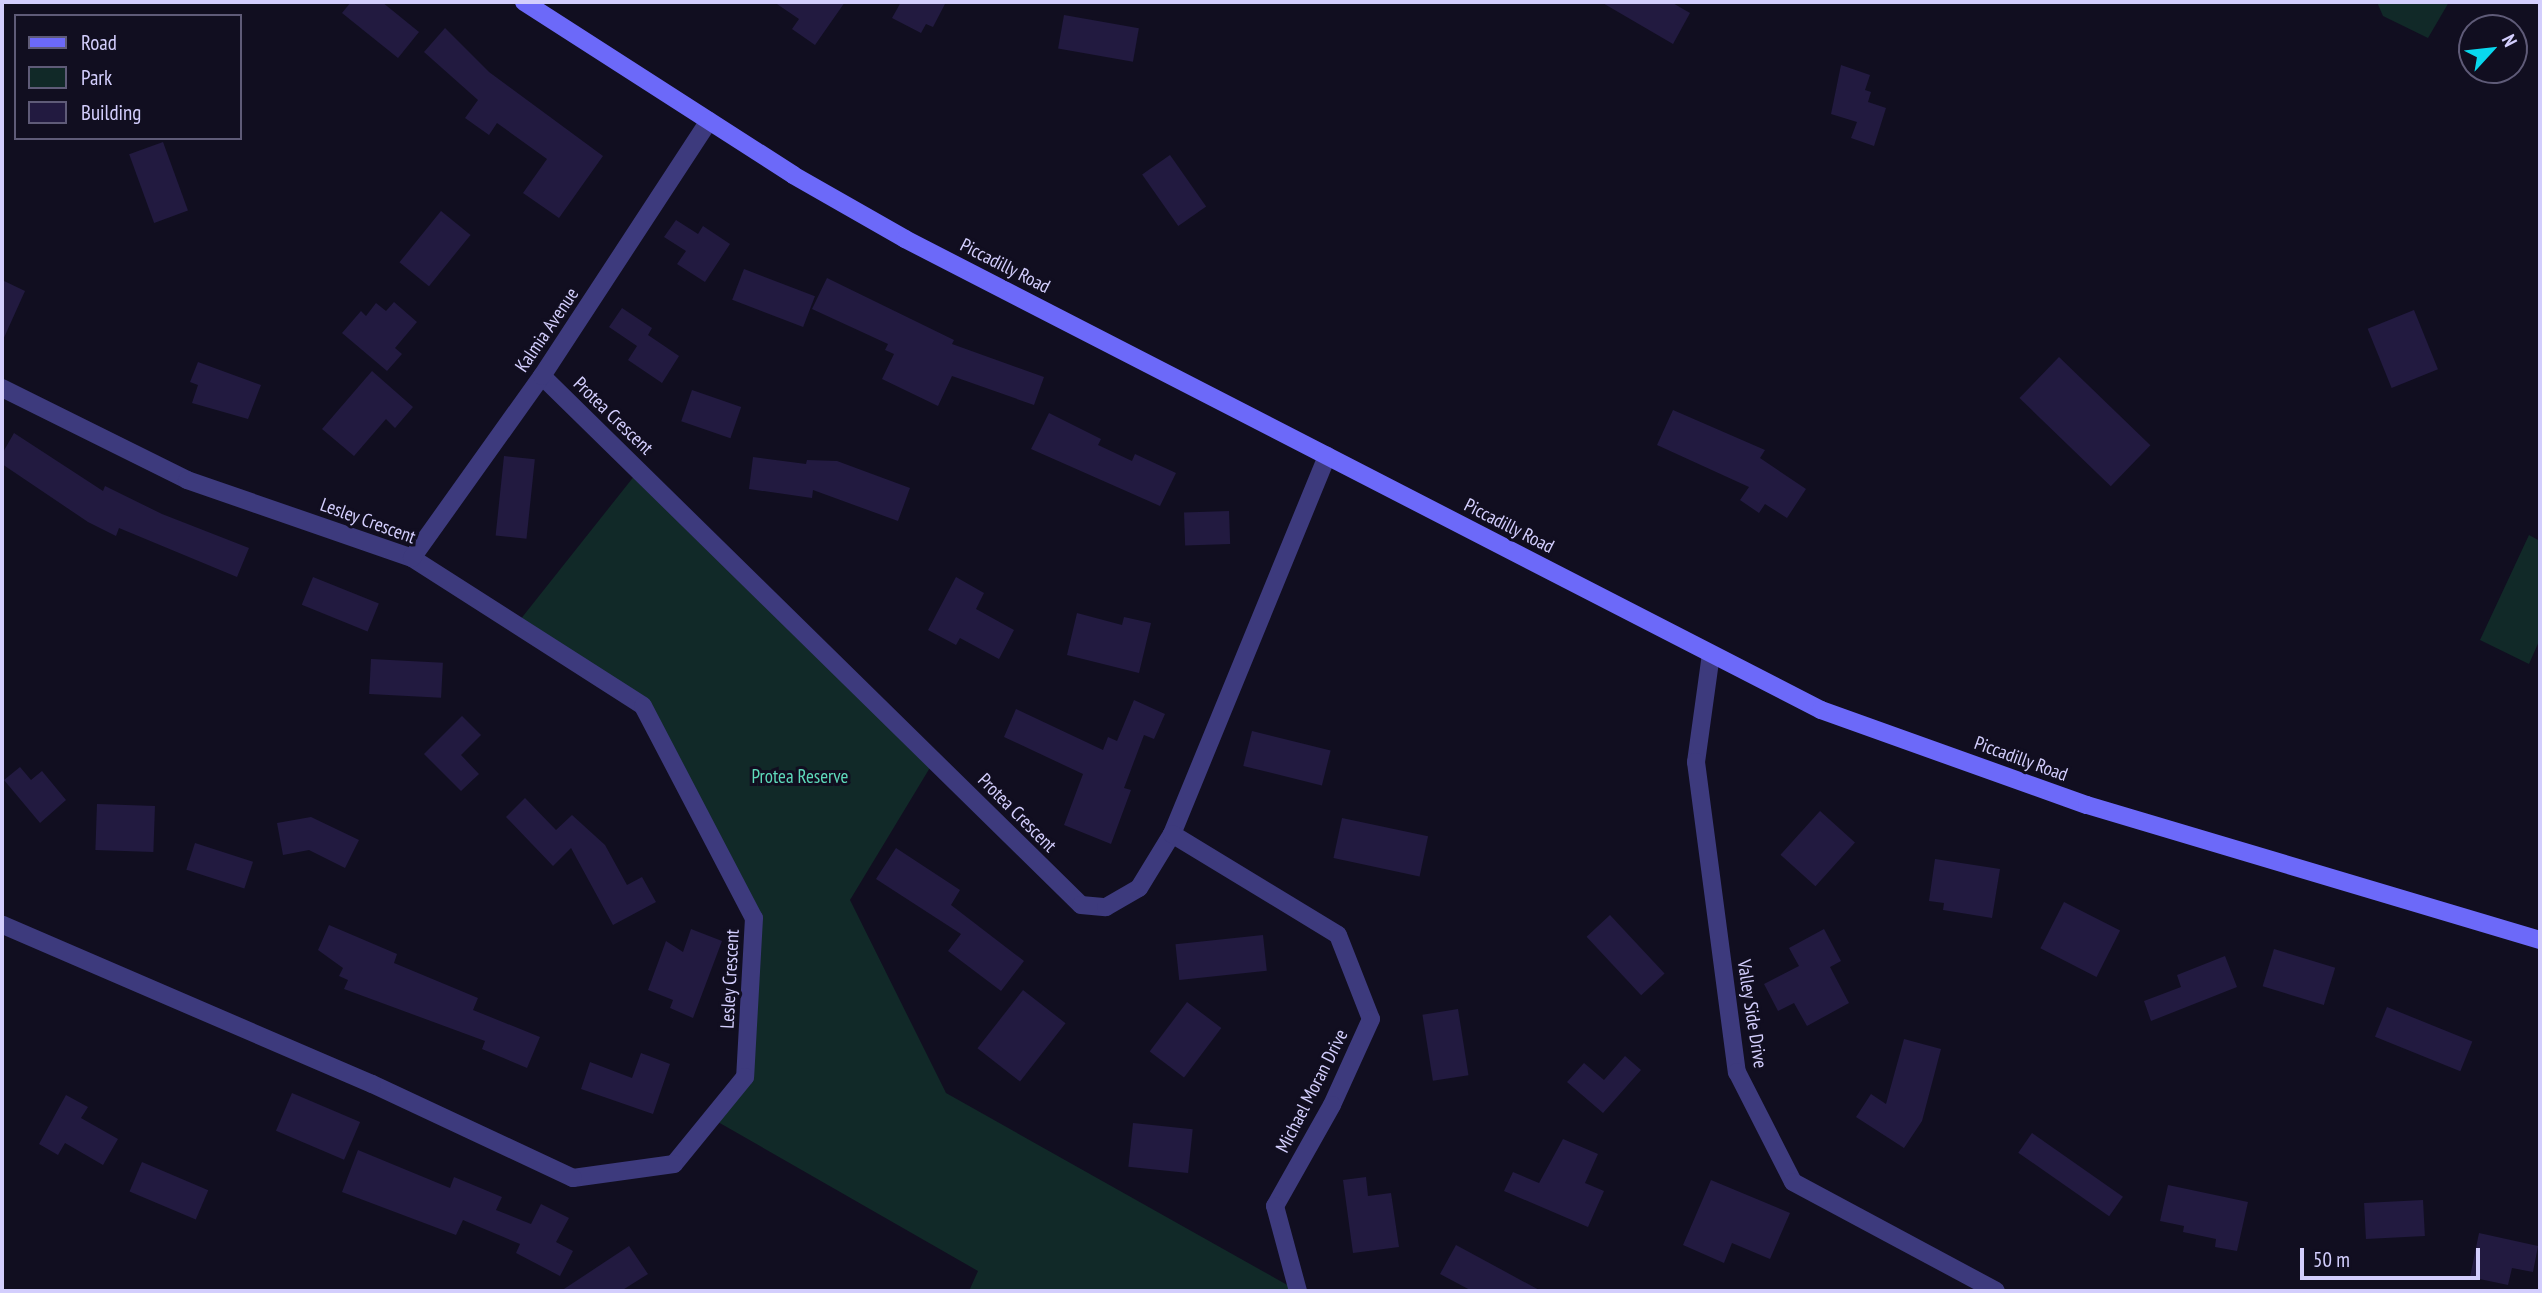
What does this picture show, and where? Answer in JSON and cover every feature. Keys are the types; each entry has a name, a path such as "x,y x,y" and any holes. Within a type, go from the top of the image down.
{"main road":[{"name":"Piccadilly Road","path":"524,2 709,121 905,239 1821,710 2074,800 2540,940"}],"street":[{"name":"Kalmia Avenue","path":"411,558 542,376 709,121"},
{"name":"Protea Crescent","path":"542,376 1081,905 1106,907 1139,888 1172,834 1327,456"},
{"name":"Lesley Crescent","path":"2,388 187,480 411,558 643,706 754,918 745,1077 674,1164 573,1178 372,1084 2,925"},
{"name":"Valley Side Drive","path":"1711,654 1696,762 1737,1072 1793,1182 1996,1291"},
{"name":"Michael Moran Drive","path":"1172,834 1338,935 1371,1018 1332,1105 1275,1206 1298,1291"}],"green space":[{"path":"2377,2 2449,2 2428,38 2383,16"},
{"name":"Protea Reserve","path":"639,470 934,761 850,900 946,1093 1298,1291 969,1291 978,1271 711,1118 745,1077 754,918 643,707 516,625"},
{"path":"2529,535 2540,541 2540,639 2529,664 2480,640"}],"building":[{"path":"351,2 382,2 419,32 398,58 342,13"},
{"path":"774,2 845,2 815,45 792,29 799,19"},
{"path":"901,2 946,2 933,27 926,24 921,33 892,18"},
{"path":"1601,2 1671,2 1690,13 1673,44"},
{"path":"1064,15 1139,28 1133,62 1058,48"},
{"path":"445,28 489,72 603,156 559,218 523,193 547,159 497,123 489,135 465,118 478,100 424,52"},
{"path":"1841,65 1870,75 1865,90 1871,92 1868,102 1886,108 1874,146 1851,138 1857,122 1831,114"},
{"path":"163,142 188,211 154,223 129,154"},
{"path":"1170,155 1206,207 1178,226 1142,175"},
{"path":"441,211 471,235 429,286 399,262"},
{"path":"676,220 698,234 703,226 730,244 705,282 677,264 686,251 664,237"},
{"path":"744,269 815,296 803,327 732,300"},
{"path":"827,278 954,340 952,344 1044,377 1034,405 952,376 938,406 882,379 894,354 885,350 888,344 812,309"},
{"path":"2,280 25,291 2,342"},
{"path":"394,302 417,322 395,348 402,354 387,371 342,333 361,311 366,316 376,303 386,311"},
{"path":"622,308 652,328 648,335 679,356 662,383 628,360 637,346 609,327"},
{"path":"2414,310 2438,369 2392,388 2368,329"},
{"path":"2059,357 2150,445 2111,486 2019,398"},
{"path":"198,362 261,385 248,419 192,403 198,385 190,382"},
{"path":"372,371 413,407 395,428 386,419 354,456 322,429"},
{"path":"692,390 741,407 730,438 681,421"},
{"path":"1673,410 1765,450 1760,458 1806,489 1787,518 1765,504 1759,513 1740,500 1749,487 1657,445"},
{"path":"1049,413 1101,439 1098,445 1132,461 1135,454 1176,473 1160,506 1031,449"},
{"path":"14,433 103,491 105,486 162,514 249,548 237,577 119,528 116,536 88,522 2,464 2,454"},
{"path":"504,456 535,459 526,539 496,536"},
{"path":"753,457 806,464 807,460 837,461 910,488 898,521 813,490 812,498 749,489"},
{"path":"1229,511 1230,544 1185,546 1184,513"},
{"path":"313,577 379,604 368,631 302,605"},
{"path":"956,577 984,593 976,609 1014,630 999,659 960,638 956,645 928,630"},
{"path":"1077,613 1122,625 1124,617 1151,623 1139,673 1067,655"},
{"path":"371,659 443,663 441,698 369,694"},
{"path":"1134,700 1165,714 1154,739 1144,735 1124,788 1131,790 1111,844 1064,825 1083,774 1004,737 1016,709 1103,750 1108,737 1117,741"},
{"path":"462,716 481,735 461,755 479,774 461,791 424,754"},
{"path":"1252,731 1331,751 1322,786 1243,766"},
{"path":"20,767 31,780 42,771 66,800 40,823 4,780"},
{"path":"525,798 556,830 572,815 605,845 627,885 642,877 656,902 613,925 571,848 553,866 506,817"},
{"path":"97,804 155,806 153,852 95,850"},
{"path":"1820,811 1855,842 1815,886 1781,855"},
{"path":"311,817 359,840 345,868 309,850 283,855 277,823"},
{"path":"1342,818 1428,836 1420,876 1333,858"},
{"path":"195,843 253,862 244,888 186,870"},
{"path":"896,848 960,890 951,905 1024,961 1001,991 948,951 961,934 876,879"},
{"path":"1935,859 2000,869 1992,918 1943,910 1944,903 1929,901"},
{"path":"2064,902 2120,931 2097,977 2040,948"},
{"path":"1610,915 1665,974 1641,995 1587,937"},
{"path":"329,925 397,954 394,963 478,998 473,1010 540,1037 527,1068 482,1049 485,1041 344,989 348,980 339,976 343,968 318,950"},
{"path":"691,929 722,941 693,1018 670,1008 673,1000 648,990 666,941 683,952"},
{"path":"1824,929 1841,961 1830,967 1849,1003 1807,1026 1794,1003 1778,1011 1764,984 1799,966 1789,948"},
{"path":"1263,935 1267,971 1179,980 1175,944"},
{"path":"2274,949 2335,968 2324,1005 2263,986"},
{"path":"2225,956 2237,987 2151,1021 2144,1001 2181,987 2177,975"},
{"path":"1023,990 1066,1023 1020,1082 977,1048"},
{"path":"1187,1002 1221,1028 1184,1077 1150,1052"},
{"path":"2387,1007 2472,1041 2460,1071 2375,1037"},
{"path":"1458,1009 1468,1075 1433,1081 1422,1015"},
{"path":"1904,1039 1941,1049 1922,1121 1904,1148 1856,1117 1871,1094 1886,1104"},
{"path":"641,1053 670,1064 653,1114 581,1089 590,1062 632,1078"},
{"path":"1625,1056 1641,1070 1603,1113 1567,1082 1584,1063 1604,1080"},
{"path":"292,1093 360,1122 344,1160 276,1131"},
{"path":"66,1095 88,1107 81,1118 118,1139 103,1165 65,1143 58,1155 39,1144"},
{"path":"1133,1123 1193,1129 1188,1173 1128,1167"},
{"path":"2032,1133 2123,1197 2109,1216 2018,1153"},
{"path":"1563,1139 1598,1154 1585,1183 1604,1191 1588,1227 1504,1191 1513,1172 1539,1183"},
{"path":"358,1150 450,1188 454,1177 502,1197 496,1210 531,1224 541,1204 569,1218 556,1242 573,1251 560,1276 516,1253 520,1244 463,1220 456,1235 342,1192"},
{"path":"142,1162 208,1190 196,1220 129,1191"},
{"path":"1366,1177 1368,1196 1391,1193 1399,1247 1353,1253 1343,1180"},
{"path":"1711,1180 1790,1213 1770,1259 1732,1243 1724,1263 1683,1245"},
{"path":"2168,1185 2248,1202 2237,1251 2215,1247 2216,1239 2183,1232 2184,1226 2160,1221"},
{"path":"2423,1200 2425,1236 2366,1239 2364,1203"},
{"path":"2479,1233 2538,1246 2533,1272 2512,1268 2508,1285 2470,1277"},
{"path":"1456,1245 1541,1291 1472,1291 1440,1274"},
{"path":"629,1246 648,1274 621,1291 561,1291"}]}
